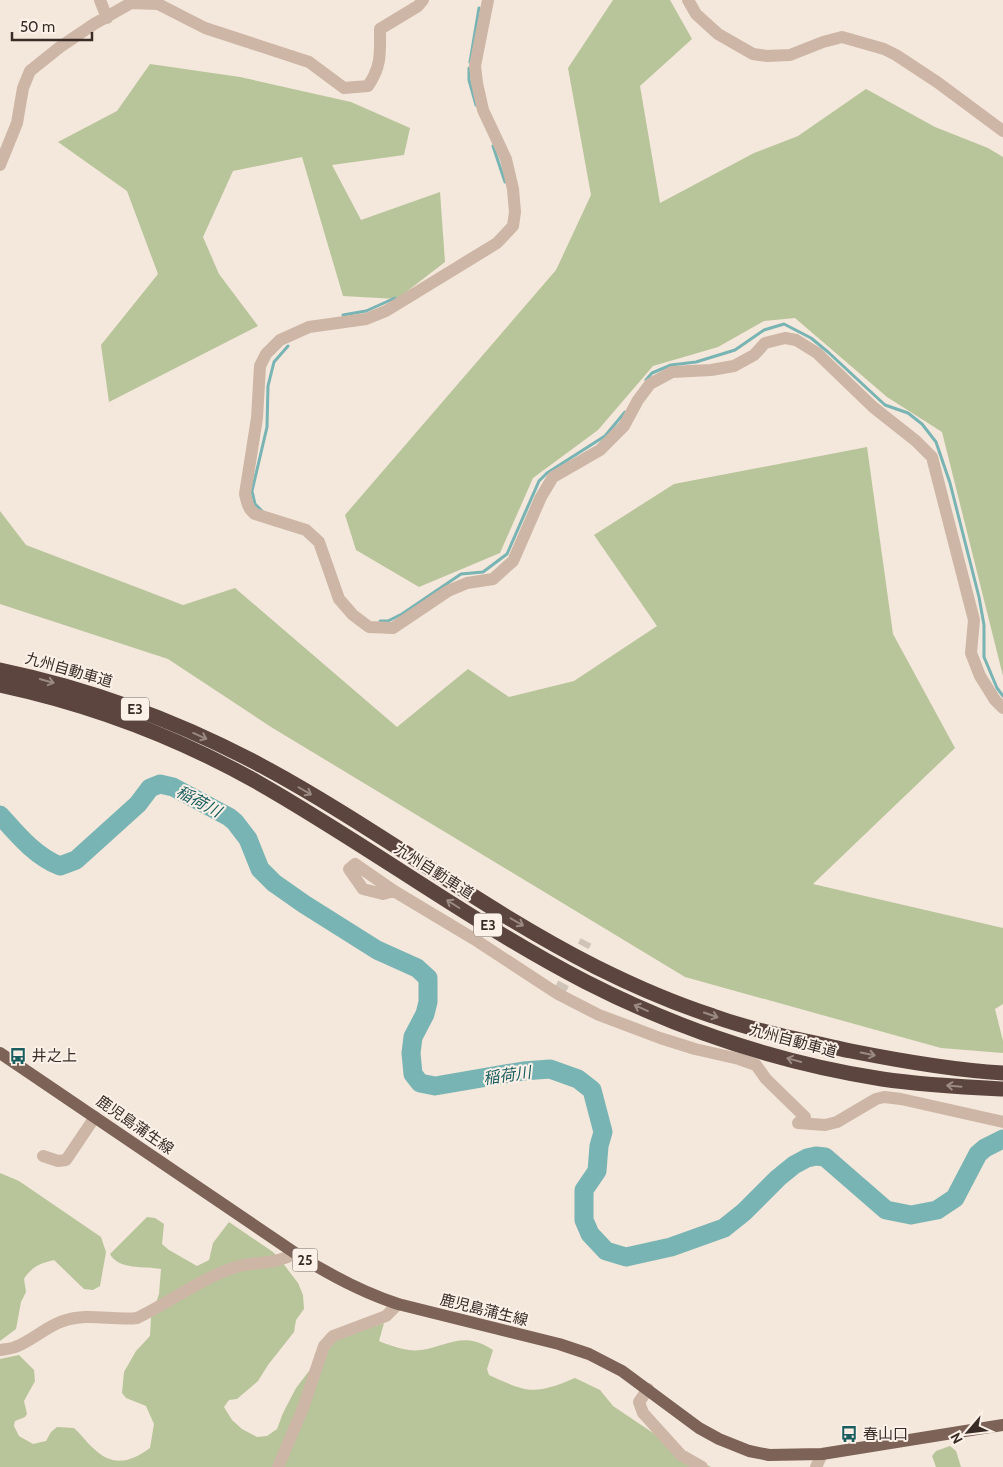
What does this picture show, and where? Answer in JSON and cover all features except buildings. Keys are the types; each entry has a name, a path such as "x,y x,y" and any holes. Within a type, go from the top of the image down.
{"highway":[{"name":"九州自動車道","path":"0,670 31,676 97,695 167,721 213,742 320,800 539,935 596,966 654,994 713,1016 767,1032 888,1058 964,1071 1003,1073"},
{"name":"九州自動車道","path":"0,686 28,691 92,710 162,736 206,756 255,781 311,814 531,952 645,1010 707,1035 823,1068 884,1079 1003,1089"}],"main road":[{"name":"鹿児島蒲生線","path":"2,1058 95,1117 323,1271 372,1296 558,1344 589,1354 622,1370 699,1428 749,1451 769,1455 822,1454 1002,1422"}],"street":[{"path":"100,0 107,18"},
{"path":"0,164 16,123 23,88 30,72 60,47 132,3 158,4 205,28 309,62 344,88 368,86 377,74 380,58 380,29 418,6 423,0"},
{"path":"488,0 475,66 483,110 506,159 514,189 515,212 513,226 498,243 386,311 366,318 309,327 280,340 266,354 260,366 257,418 246,494 248,506 255,514 306,530 319,542 339,599 353,615 369,627 393,628 448,591 467,582 493,579 514,561 541,497 553,477 600,450 624,426 638,400 650,384 672,372 711,370 734,366 754,355 766,343 785,338 796,340 816,353 873,407 916,441 932,457 974,620 971,653 980,676 995,700 1003,708"},
{"path":"688,0 696,14 718,34 753,54 767,56 790,55 842,37 884,49 937,82 1003,131"},
{"path":"394,891 474,939 558,994 599,1015 660,1038 756,1065 766,1079 805,1117 798,1123 825,1125 838,1122 876,1099 884,1097 1003,1122"},
{"path":"42,1156 58,1161 66,1160 95,1117"},
{"path":"0,1350 16,1347 50,1326 81,1316 137,1318 236,1267 284,1260 295,1253"},
{"path":"278,1467 303,1408 324,1346 333,1336 386,1316 398,1304"},
{"path":"648,1389 640,1402 643,1413 681,1455 702,1467"},
{"path":"816,1467 822,1454"}],"green space":[{"path":"613,0 670,0 692,39 640,86 660,203 754,153 798,136 866,89 935,127 988,148 1003,157 1003,676 942,432 887,397 795,318 764,321 718,347 653,366 598,430 533,478 500,553 419,587 356,550 345,515 556,270 591,195 568,68"},
{"path":"150,64 240,77 351,102 410,128 404,155 332,165 361,220 440,192 445,262 397,299 343,296 302,157 233,171 203,237 219,274 258,326 109,402 101,345 158,274 127,191 58,142 117,111"},
{"path":"867,447 893,634 955,748 813,884 1003,928 1003,1004 995,1009 1003,1041 1003,1053 941,1048 685,977 271,727 168,659 0,604 0,511 26,545 183,605 235,588 397,727 468,669 509,697 574,681 657,626 594,535 674,484"},
{"path":"0,1173 19,1181 101,1237 106,1252 100,1286 93,1290 84,1289 54,1260 33,1269 24,1279 26,1292 21,1302 16,1329 0,1341"},
{"path":"147,1217 155,1218 164,1224 162,1244 197,1266 209,1260 213,1243 229,1222 273,1252 298,1283 303,1295 304,1309 296,1320 294,1332 258,1381 237,1399 229,1400 224,1407 232,1420 242,1429 257,1437 267,1436 277,1429 296,1388 332,1341 384,1323 379,1341 394,1347 421,1350 465,1340 483,1344 493,1350 487,1369 489,1375 523,1388 540,1389 575,1378 600,1390 613,1406 671,1445 711,1467 0,1467 0,1359 19,1355 34,1370 35,1381 24,1401 27,1414 25,1417 15,1421 14,1426 19,1436 33,1444 46,1441 51,1432 57,1427 74,1428 100,1454 107,1458 121,1461 135,1457 150,1448 154,1424 146,1406 126,1398 122,1393 124,1372 136,1351 150,1336 151,1318 159,1294 161,1269 125,1265 119,1263 110,1254"},
{"path":"950,1446 956,1451 961,1467 936,1467 932,1456 936,1451"}],"waterway":[{"path":"470,62 479,8"},
{"path":"469,68 469,80 476,105"},
{"path":"493,146 505,182"},
{"path":"343,315 366,311 395,298"},
{"path":"646,380 652,373 671,365 696,362 735,350 764,330 784,324 811,338 885,405 908,413 922,424 936,442 950,483 979,597 984,625 984,657 997,688 1003,696"},
{"path":"263,512 255,504 252,491 267,427 268,386 274,362 288,346"},
{"path":"380,621 388,621 402,614 461,574 483,572 507,554 539,481 547,473 605,436 625,412"},
{"name":"稲荷川","path":"0,815 35,851 60,866 76,860 138,804 150,788 160,784 173,787 229,817 248,839 260,869 274,883 377,950 417,968 428,978 428,1002 425,1014 413,1037 411,1053 413,1074 420,1083 435,1086 523,1071 550,1069 578,1079 592,1090 603,1132 599,1146 597,1171 584,1190 584,1220 590,1234 606,1251 626,1257 671,1247 724,1228 794,1165 807,1158 816,1156 825,1157 886,1210 911,1215 937,1210 955,1198 978,1154 985,1148 1003,1139"}],"tunnel":[{"path":"558,994 586,941"}],"place":[{"name":"井之上","path":"18,1056"},
{"name":"春山口","path":"849,1434"}]}
